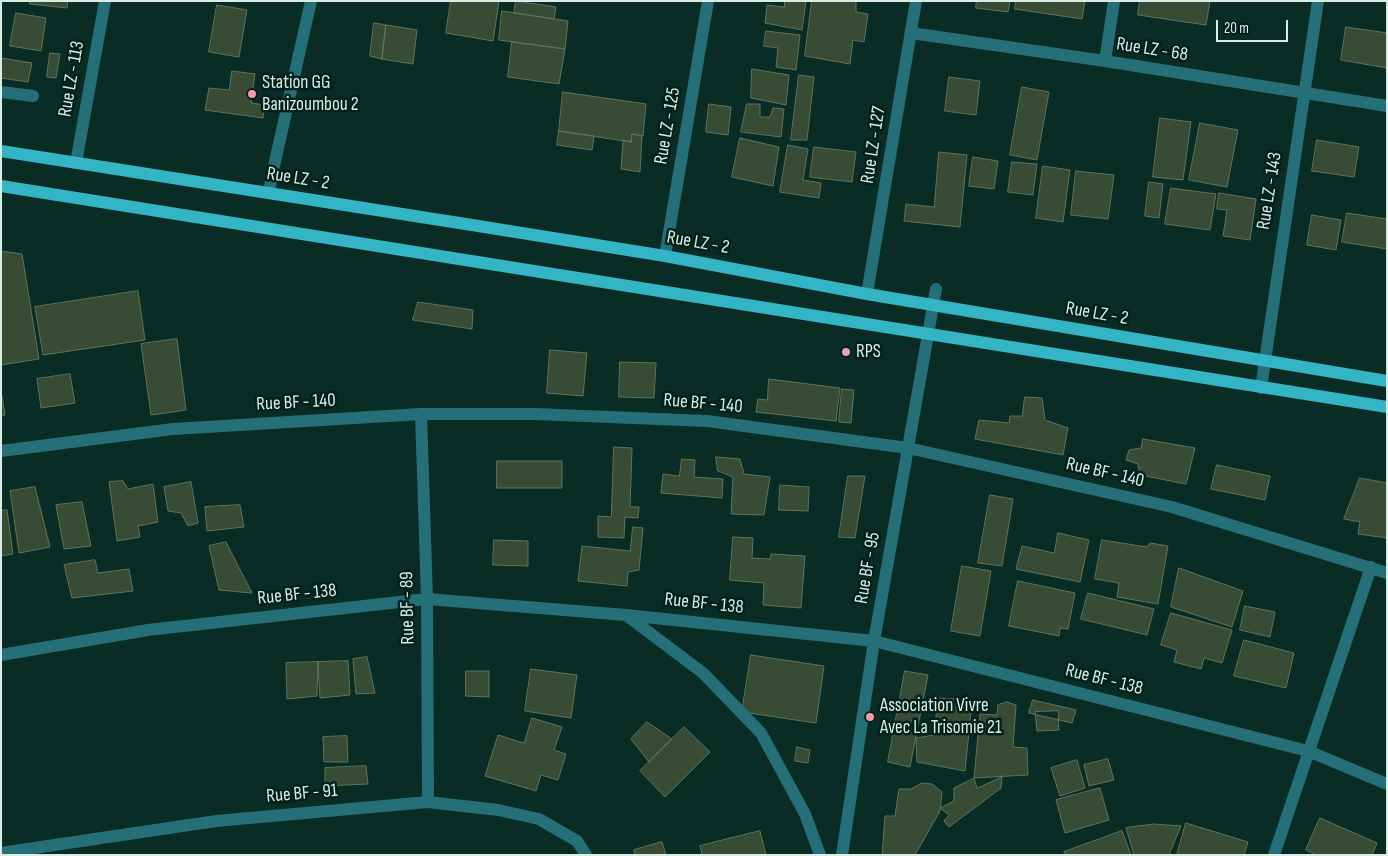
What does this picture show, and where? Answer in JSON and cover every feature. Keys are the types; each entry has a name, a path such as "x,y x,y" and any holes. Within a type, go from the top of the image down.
{"main road":[{"name":"Rue LZ - 2","path":"1,151 665,256 868,294 1387,382"},
{"path":"1,186 1387,407"}],"street":[{"name":"Rue LZ - 113","path":"76,163 105,1"},
{"path":"269,193 312,1"},
{"name":"Rue LZ - 125","path":"665,256 708,1"},
{"name":"Rue LZ - 127","path":"868,294 916,1"},
{"path":"1105,61 1114,1"},
{"name":"Rue LZ - 143","path":"1261,388 1318,1"},
{"name":"Rue LZ - 68","path":"911,33 1105,61 1387,106"},
{"path":"1,92 33,96"},
{"name":"Rue BF - 95","path":"842,855 874,641 936,289"},
{"name":"Rue BF - 140","path":"1,451 173,429 421,414 535,414 707,421 908,448 1172,507 1387,572"},
{"name":"Rue BF - 89","path":"421,414 427,599 428,802"},
{"path":"1274,855 1371,567"},
{"name":"Rue BF - 138","path":"1,655 148,630 427,599 626,615 874,641 1308,751 1387,784"},
{"path":"626,615 703,673 761,733 805,814 820,855"},
{"name":"Rue BF - 91","path":"7,853 216,821 428,802 498,810 539,819 577,841 586,855"},
{"path":"1,841 7,853"}],"building":[{"path":"30,1 68,1 67,8 30,4"},
{"path":"451,1 499,1 493,41 446,33"},
{"path":"516,1 556,7 554,19 514,13"},
{"path":"785,1 806,1 802,30 765,23 767,5 784,7"},
{"path":"812,1 856,1 856,12 868,14 864,42 853,40 850,64 805,56"},
{"path":"977,1 1010,1 1008,12 976,8"},
{"path":"1016,1 1085,1 1082,19 1015,9"},
{"path":"1140,1 1210,1 1206,25 1138,15"},
{"path":"217,5 247,10 239,57 209,52"},
{"path":"502,11 568,21 565,49 499,40"},
{"path":"16,13 46,18 41,51 10,46"},
{"path":"374,23 386,25 382,59 370,56"},
{"path":"386,25 417,30 413,64 382,59"},
{"path":"1346,27 1387,33 1387,68 1341,60"},
{"path":"766,31 800,35 796,70 776,67 778,48 764,46"},
{"path":"512,42 565,49 559,84 508,77"},
{"path":"50,53 60,54 56,78 47,77"},
{"path":"1,58 32,63 28,82 1,78"},
{"path":"752,69 789,75 786,105 751,98"},
{"path":"232,71 255,74 251,103 265,105 263,118 205,110 209,88 229,90"},
{"path":"799,75 814,77 807,140 791,140"},
{"path":"949,77 980,81 976,115 945,111"},
{"path":"1022,87 1049,92 1037,160 1010,155"},
{"path":"563,92 646,104 643,136 632,134 631,142 559,131"},
{"path":"709,104 731,107 728,135 706,132"},
{"path":"747,104 760,104 760,117 770,117 773,108 784,109 781,137 741,132"},
{"path":"1160,118 1191,122 1183,180 1153,177"},
{"path":"1200,123 1238,130 1227,187 1189,180"},
{"path":"559,131 594,136 592,150 557,145"},
{"path":"632,134 642,136 640,172 621,169 623,140 631,142"},
{"path":"740,138 779,147 773,186 732,177"},
{"path":"1317,140 1359,147 1354,177 1312,171"},
{"path":"788,145 808,149 803,180 821,183 819,198 780,192"},
{"path":"814,147 856,152 852,182 810,177"},
{"path":"939,152 967,155 960,227 904,221 906,204 934,207"},
{"path":"973,157 998,161 994,189 969,186"},
{"path":"1012,162 1037,164 1033,195 1008,192"},
{"path":"1043,166 1070,170 1063,222 1036,218"},
{"path":"1076,171 1114,175 1108,219 1071,215"},
{"path":"1149,182 1163,184 1159,218 1145,216"},
{"path":"1171,188 1216,194 1210,230 1165,224"},
{"path":"1219,193 1256,199 1250,240 1223,236 1227,210 1217,209"},
{"path":"1347,213 1387,219 1387,249 1342,242"},
{"path":"1312,215 1341,220 1336,250 1307,245"},
{"path":"1,251 22,254 39,359 1,365"},
{"path":"138,291 145,340 43,355 35,307"},
{"path":"418,302 473,310 472,329 413,320"},
{"path":"177,339 186,410 151,415 141,344"},
{"path":"550,350 587,353 583,396 547,393"},
{"path":"620,362 656,363 654,398 619,397"},
{"path":"70,374 75,403 41,408 37,379"},
{"path":"769,379 840,388 836,421 756,412 758,399 767,400"},
{"path":"842,389 854,390 851,423 839,422"},
{"path":"1,390 5,415 1,416"},
{"path":"1025,397 1042,398 1045,420 1068,428 1063,455 975,439 979,420 1009,423 1010,416 1022,416"},
{"path":"1143,439 1195,448 1186,484 1140,475 1138,464 1126,460 1129,450 1141,448"},
{"path":"614,447 632,448 630,507 639,507 638,518 625,517 624,538 598,537 598,516 611,517"},
{"path":"716,457 740,459 744,474 770,477 764,515 731,514 733,477 718,471"},
{"path":"682,459 695,460 694,477 723,479 722,498 661,493 663,474 679,476"},
{"path":"497,461 562,461 562,488 497,488"},
{"path":"1217,465 1270,476 1265,500 1211,489"},
{"path":"848,476 865,476 855,538 839,537"},
{"path":"1360,478 1387,483 1387,538 1358,534 1360,522 1344,519"},
{"path":"123,481 128,489 153,484 158,522 138,526 140,537 117,541 109,482"},
{"path":"191,482 198,523 188,526 181,513 168,511 164,487"},
{"path":"780,485 809,487 808,511 779,510"},
{"path":"35,487 50,547 19,553 10,491"},
{"path":"990,495 1013,499 1002,566 978,563"},
{"path":"82,502 91,546 64,549 56,505"},
{"path":"240,505 244,527 207,531 205,507"},
{"path":"7,510 13,554 1,556 1,511"},
{"path":"633,527 643,528 639,570 628,572 627,586 578,581 582,546 630,551"},
{"path":"1058,533 1089,540 1080,582 1016,569 1022,546 1054,553"},
{"path":"733,537 753,538 752,558 770,559 771,554 805,556 801,608 763,605 764,583 730,580"},
{"path":"494,540 528,541 528,566 493,565"},
{"path":"1102,540 1147,547 1150,543 1168,546 1158,604 1117,597 1119,583 1095,579"},
{"path":"226,542 252,593 219,590 209,546"},
{"path":"95,560 98,573 129,569 133,591 72,598 64,565"},
{"path":"962,566 991,571 980,636 951,631"},
{"path":"1179,568 1243,591 1232,627 1171,607"},
{"path":"1018,581 1075,593 1068,629 1060,628 1059,636 1009,626"},
{"path":"1088,593 1154,609 1147,635 1081,619"},
{"path":"1245,606 1275,612 1270,637 1240,630"},
{"path":"1171,613 1232,630 1222,663 1204,658 1201,669 1174,662 1177,650 1161,645"},
{"path":"1244,640 1294,653 1286,688 1234,676"},
{"path":"751,655 824,666 816,723 742,712"},
{"path":"367,657 375,693 356,694 353,659"},
{"path":"348,661 350,695 320,698 318,662"},
{"path":"318,662 317,696 287,699 286,663"},
{"path":"531,669 577,675 571,718 525,711"},
{"path":"466,671 489,671 489,697 466,696"},
{"path":"905,671 928,675 910,767 888,762"},
{"path":"938,698 958,699 957,711 971,712 965,771 917,762 916,738 934,735"},
{"path":"1033,700 1076,710 1072,723 1029,713"},
{"path":"1007,702 1016,705 1013,747 1027,748 1028,775 974,778 980,714 997,715 998,705"},
{"path":"1058,711 1059,730 1037,731 1035,712"},
{"path":"532,718 562,727 554,750 566,754 558,780 541,775 536,791 485,776 498,735 524,743"},
{"path":"647,722 672,739 649,762 631,739"},
{"path":"684,727 710,752 665,797 640,771"},
{"path":"347,736 348,762 324,762 323,737"},
{"path":"797,747 810,750 808,763 795,761"},
{"path":"1108,759 1114,780 1089,786 1084,765"},
{"path":"1077,760 1085,788 1060,796 1051,768"},
{"path":"366,766 368,784 325,786 325,768"},
{"path":"1002,777 1001,788 949,827 944,821 949,815 940,808 954,801 954,788 974,778 977,788"},
{"path":"922,783 932,784 942,792 940,811 915,855 882,855 885,816 895,816 899,789 911,789"},
{"path":"1100,788 1109,820 1065,833 1056,800"},
{"path":"1320,818 1377,843 1372,855 1316,855 1306,850"},
{"path":"1186,823 1248,842 1244,855 1177,855"},
{"path":"1154,824 1181,826 1169,855 1134,855 1126,828"},
{"path":"760,831 766,855 702,855 700,846"},
{"path":"1122,831 1131,855 1065,855 1064,852"},
{"path":"662,842 666,855 635,855 634,850"}],"place":[{"name":"Station GG Banizoumbou 2","path":"252,94"},
{"name":"RPS","path":"846,352"},
{"name":"Association Vivre Avec La Trisomie 21","path":"870,717"}]}
